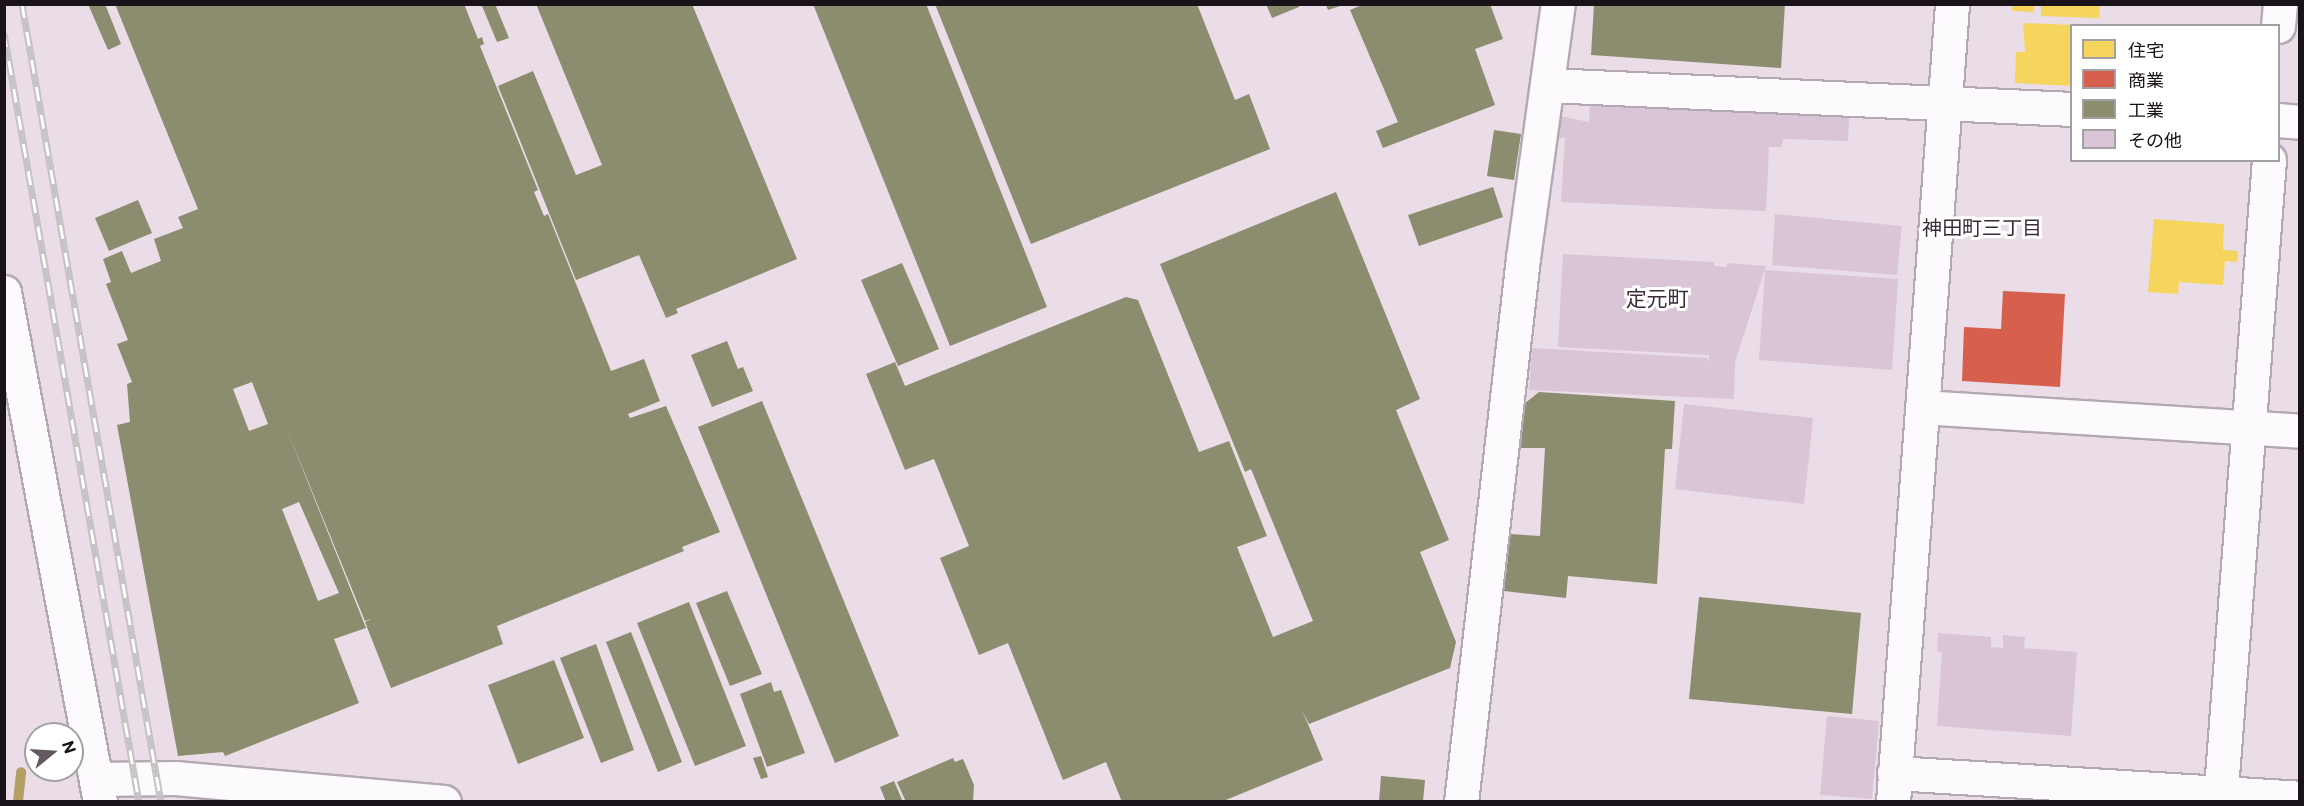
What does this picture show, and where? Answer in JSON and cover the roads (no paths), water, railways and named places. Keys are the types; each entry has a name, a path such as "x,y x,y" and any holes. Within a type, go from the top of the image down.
{"street":[{"path":"1461,801 1523,258 1558,4"},
{"path":"1952,4 1893,787 2300,798"},
{"path":"2278,24 2280,4"},
{"path":"1548,85 2070,109"},
{"path":"2280,120 2300,122"},
{"path":"2221,796 2269,162"},
{"path":"4,292 98,790 175,778 444,801"},
{"path":"1922,406 2300,431"}],"waterway":[{"path":"18,802 21,772"}],"railway":[{"path":"22,4 161,802"},
{"path":"4,33 139,802"}],"district":[{"name":"神田町三丁目","path":"1982,227"},
{"name":"定元町","path":"1657,298"}]}
